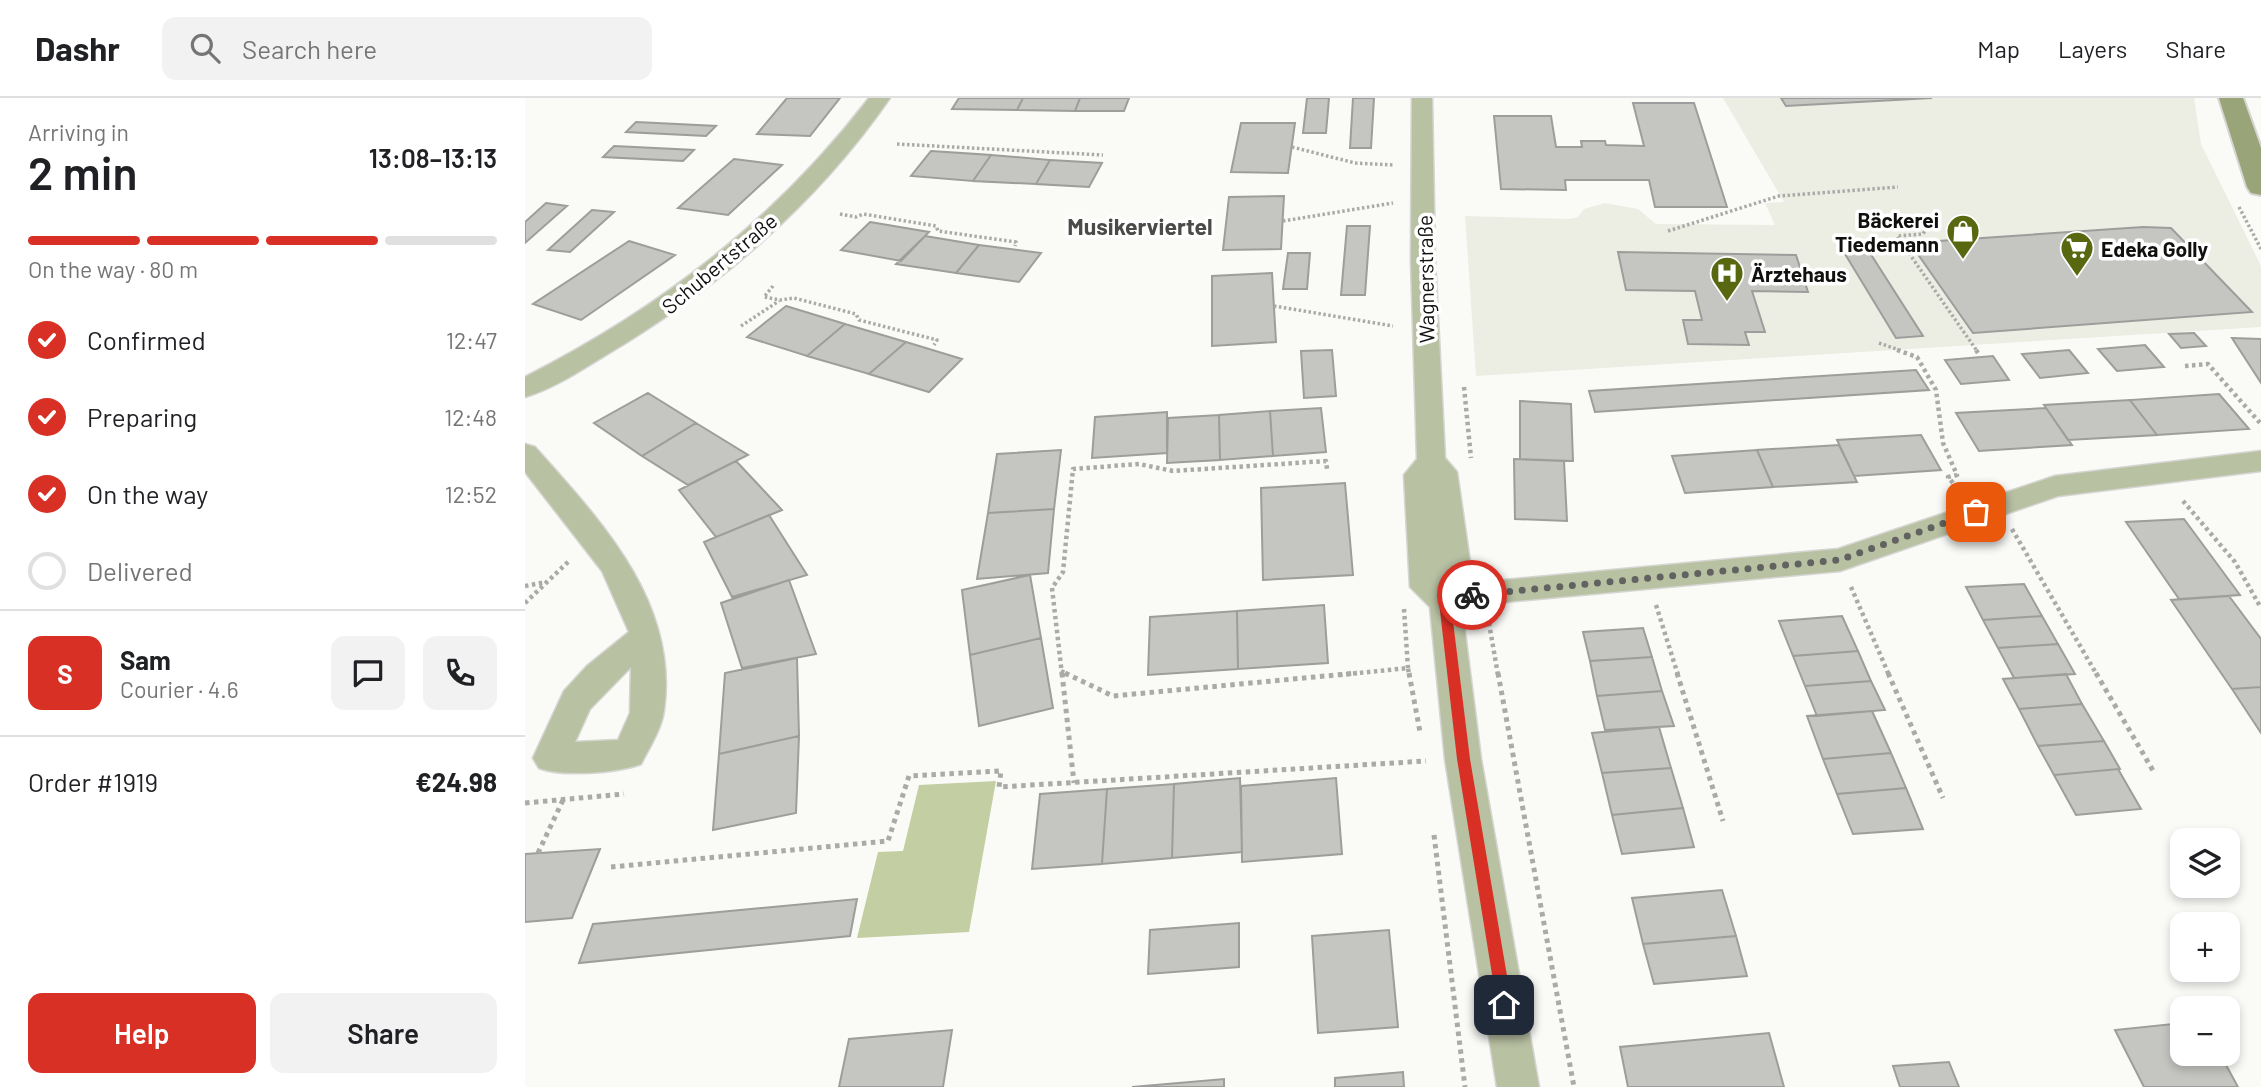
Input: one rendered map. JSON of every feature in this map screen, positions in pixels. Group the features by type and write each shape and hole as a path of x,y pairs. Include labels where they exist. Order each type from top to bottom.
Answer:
{"street":[{"name":"Schubertstraße","path":"525,388 652,319 734,255 834,158 880,98"},
{"name":"Wagnerstraße","path":"1422,98 1423,260 1431,461 1418,475 1426,587 1445,602"},
{"path":"2231,98 2261,187"},
{"path":"525,454 621,575 639,607 646,636"},
{"path":"1518,1087 1463,759 1445,602 1483,592 1839,560 2055,486 2261,461"}],"path":[{"path":"897,144 1104,155"},
{"path":"1291,147 1302,147 1310,152 1357,164 1398,165"},
{"path":"1668,231 1779,196 1898,187"},
{"path":"1798,201 1803,194"},
{"path":"1283,221 1398,202"},
{"path":"840,214 856,217 863,214 936,226 938,231 1016,242 1015,246"},
{"path":"1927,227 1923,234 1897,236 1978,354"},
{"path":"773,286 764,297 780,300 794,298 856,314 859,320 937,340 934,345"},
{"path":"741,326 780,300"},
{"path":"1274,306 1393,326"},
{"path":"1879,343 1917,357 1936,390 1943,443 1957,475 1948,477 1987,508 2155,774"},
{"path":"2185,366 2208,364 2261,424"},
{"path":"1074,783 1052,588 1063,572 1073,469 1139,464 1173,471 1327,461 1327,469"},
{"path":"2160,474 2235,562 2261,608"},
{"path":"525,603 595,541"},
{"path":"1839,560 1943,798"},
{"path":"1657,576 1655,601 1723,821"},
{"path":"525,586 547,582"},
{"path":"1061,671 1113,696 1408,668 1420,734"},
{"path":"1423,748 1427,775"},
{"path":"611,867 888,841 909,776 1001,771 999,787 1426,761"},
{"path":"525,803 624,794"},
{"path":"538,853 563,799"},
{"path":"1434,829 1465,1087"}],"shaded area":[{"path":"1723,98 2194,98 2201,144 2261,266 2261,327 1476,376 1465,216 1570,219 1578,217 1584,209 1605,203 1638,209 1656,224 1775,225 1765,203 1784,202"}],"green space":[{"path":"996,781 969,932 857,938 878,852 903,851 919,785"}],"building":[{"path":"787,98 840,98 810,136 757,134"},
{"path":"959,98 1023,98 1017,110 952,109"},
{"path":"1023,98 1080,98 1075,111 1017,110"},
{"path":"1080,98 1129,98 1124,111 1075,111"},
{"path":"1307,98 1329,98 1326,133 1303,133"},
{"path":"1353,98 1374,98 1371,148 1350,148"},
{"path":"1781,98 1932,98 1786,106"},
{"path":"1633,103 1694,103 1727,207 1655,207 1649,180 1565,180 1566,190 1501,189 1494,116 1551,116 1556,147 1582,147 1581,141 1644,146"},
{"path":"636,122 716,126 706,136 626,132"},
{"path":"1241,123 1295,123 1288,173 1231,172"},
{"path":"614,146 694,150 683,161 603,157"},
{"path":"931,151 991,155 973,181 911,176"},
{"path":"991,155 1050,160 1036,184 973,181"},
{"path":"734,159 782,165 728,215 678,208"},
{"path":"1050,160 1102,163 1089,187 1036,184"},
{"path":"1284,196 1281,249 1223,250 1229,197"},
{"path":"546,203 567,206 525,243 525,222"},
{"path":"592,210 614,212 570,252 548,250"},
{"path":"870,222 929,232 901,261 841,250"},
{"path":"1347,226 1370,226 1365,295 1341,295"},
{"name":"Edeka Golly","path":"2143,227 2171,228 2252,312 1973,333 1910,243"},
{"path":"925,236 979,245 956,273 896,264"},
{"path":"629,241 675,255 581,320 533,304"},
{"path":"979,245 1041,253 1019,282 956,273"},
{"name":"Ärztehaus","path":"1618,252 1796,255 1808,292 1752,291 1765,332 1745,332 1749,345 1688,344 1683,320 1702,320 1695,291 1626,290"},
{"path":"1288,253 1310,253 1307,289 1283,289"},
{"path":"1870,253 1923,336 1896,338 1845,254"},
{"path":"1272,273 1276,342 1212,346 1212,276"},
{"path":"786,306 845,324 807,356 747,337"},
{"path":"845,324 906,342 869,374 807,356"},
{"path":"2194,333 2206,346 2181,348 2169,334"},
{"path":"2232,338 2261,339 2261,383"},
{"path":"906,342 962,359 929,392 869,374"},
{"path":"2145,345 2164,367 2117,371 2098,349"},
{"path":"1332,350 1336,396 1304,398 1301,351"},
{"path":"2069,350 2088,373 2040,378 2022,354"},
{"path":"1993,356 2009,380 1961,384 1945,360"},
{"path":"1916,370 1929,390 1595,412 1589,391"},
{"path":"648,393 696,423 642,456 594,423"},
{"path":"2219,394 2249,429 2157,435 2130,400"},
{"path":"2130,400 2157,435 2068,440 2044,405"},
{"path":"1520,401 1571,404 1573,461 1520,459"},
{"path":"1321,408 1326,452 1273,456 1270,411"},
{"path":"2046,408 2072,445 1979,451 1956,413"},
{"path":"1270,411 1273,456 1220,460 1219,415"},
{"path":"1167,412 1167,453 1092,458 1095,417"},
{"path":"1219,415 1220,460 1167,463 1168,418"},
{"path":"696,423 748,455 688,485 642,456"},
{"path":"1921,435 1941,470 1854,476 1837,440"},
{"path":"1839,445 1857,482 1773,487 1757,450"},
{"path":"1061,450 1054,509 988,513 997,454"},
{"path":"1757,450 1773,487 1685,493 1672,456"},
{"path":"1514,459 1564,461 1567,521 1515,519"},
{"path":"736,461 782,510 716,537 679,490"},
{"path":"1345,483 1353,575 1263,580 1261,488"},
{"path":"1054,509 1048,573 977,579 988,513"},
{"path":"769,515 807,575 732,597 704,542"},
{"path":"2184,519 2240,595 2179,599 2126,522"},
{"path":"1030,575 1041,638 970,655 962,590"},
{"path":"789,580 816,654 742,668 721,603"},
{"path":"2024,584 2042,616 1983,620 1966,587"},
{"path":"2229,596 2261,639 2261,687 2232,689 2171,600"},
{"path":"1324,605 1328,663 1238,669 1237,611"},
{"path":"1237,611 1238,669 1148,675 1150,617"},
{"path":"1842,616 1858,651 1793,656 1779,621"},
{"path":"2042,616 2058,644 1998,648 1983,620"},
{"path":"1643,628 1652,657 1590,661 1583,632"},
{"path":"1041,638 1053,708 979,726 970,655"},
{"path":"2058,644 2075,674 2014,678 1998,648"},
{"path":"1858,651 1871,681 1805,686 1793,656"},
{"path":"1652,657 1662,691 1597,696 1590,661"},
{"path":"797,658 799,736 719,754 725,673"},
{"path":"2066,674 2082,704 2019,709 2003,679"},
{"path":"1871,681 1885,710 1817,716 1805,686"},
{"path":"2261,687 2261,733 2232,689"},
{"path":"1662,691 1674,726 1605,730 1597,696"},
{"path":"2082,704 2104,741 2038,746 2019,709"},
{"path":"1872,711 1891,753 1823,759 1807,716"},
{"path":"1659,727 1671,768 1602,773 1592,733"},
{"path":"799,736 796,813 713,830 719,754"},
{"path":"2104,741 2120,769 2054,775 2038,746"},
{"path":"1891,753 1906,788 1837,794 1823,759"},
{"path":"1671,768 1683,808 1612,815 1602,773"},
{"path":"2118,769 2141,809 2076,815 2054,775"},
{"path":"1240,778 1242,852 1172,858 1174,784"},
{"path":"1336,778 1342,854 1242,862 1241,786"},
{"path":"1174,784 1172,858 1102,864 1107,789"},
{"path":"1906,788 1923,829 1853,834 1837,794"},
{"path":"1107,789 1102,864 1032,869 1040,794"},
{"path":"1683,808 1694,847 1622,854 1612,815"},
{"path":"600,849 572,918 525,922 525,854"},
{"path":"1722,890 1736,936 1643,944 1632,898"},
{"path":"857,899 850,936 579,963 593,924"},
{"path":"1239,923 1239,967 1148,974 1150,930"},
{"path":"1389,930 1398,1027 1318,1033 1312,936"},
{"path":"1736,936 1747,976 1654,984 1643,944"},
{"path":"2170,1024 2170,1066 2227,1066 2238,1087 2144,1087 2115,1030"},
{"path":"952,1030 943,1087 839,1087 849,1039"},
{"path":"1769,1033 1784,1087 1628,1087 1620,1047"},
{"path":"1949,1062 1959,1087 1900,1087 1893,1066"},
{"path":"1403,1072 1404,1087 1335,1087 1335,1078"},
{"path":"1224,1079 1224,1087 1132,1087"}],"way so far":[{"path":"1472,595 1839,560 1976,512"}],"place":[{"name":"Bäckerei Tiedemann","path":"1963,261"},
{"name":"Edeka Golly","path":"2077,278"},
{"name":"Ärztehaus","path":"1727,303"}],"district":[{"name":"Musikerviertel","path":"1140,226"}],"route":[{"path":"1472,595 1445,602 1463,759 1504,1005"}]}
